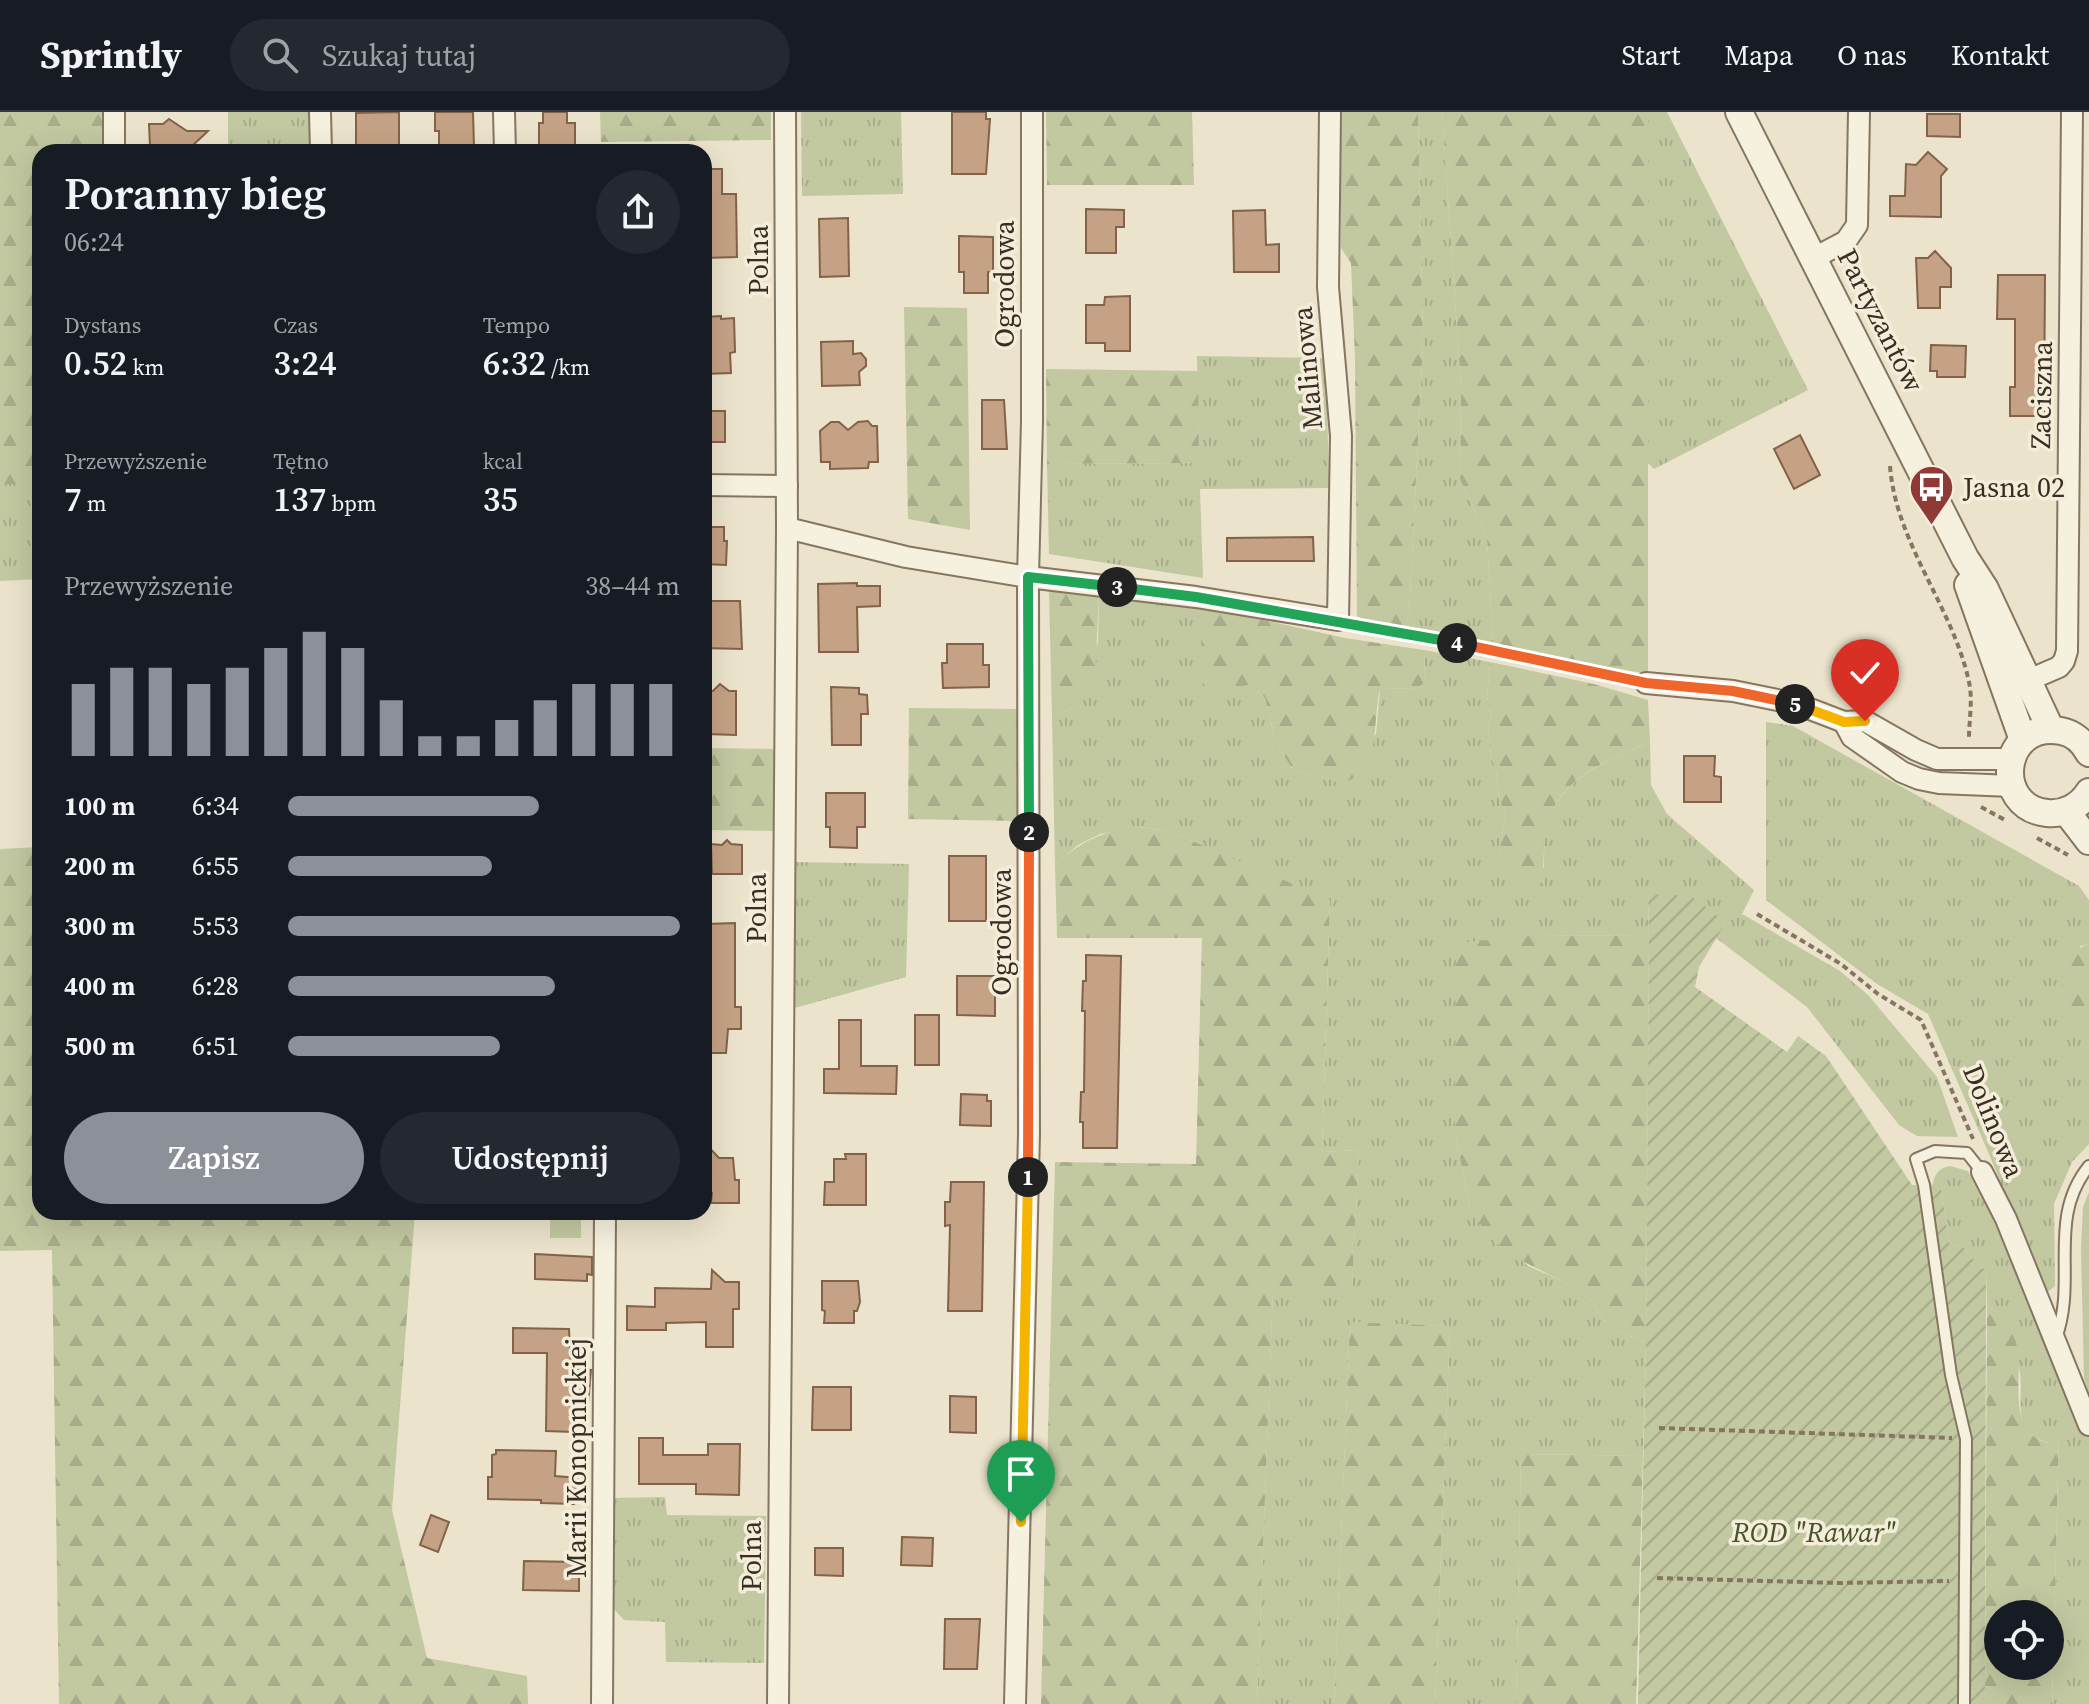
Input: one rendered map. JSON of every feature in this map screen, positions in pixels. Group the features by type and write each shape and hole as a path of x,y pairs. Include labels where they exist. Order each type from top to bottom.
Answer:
{"street":[{"path":"114,112 114,144"},
{"path":"320,112 321,144"},
{"path":"504,112 505,144"},
{"name":"Polna","path":"778,1704 787,528 785,112"},
{"name":"Ogrodowa","path":"1015,1704 1029,1134 1028,577 1032,421 1032,112"},
{"name":"Malinowa","path":"1330,112 1328,287 1341,436 1338,620"},
{"name":"Partyzantów","path":"1739,112 1965,558 1971,597 2017,685 2051,730"},
{"path":"1814,258 1846,241 1857,225 1859,112"},
{"name":"Zaciszna","path":"2017,685 2059,667 2067,651 2072,112"},
{"path":"712,485 787,486"},
{"path":"787,528 906,557 1338,620"},
{"path":"1646,683 1757,695 1797,704 1844,722 1865,721 1937,759 2017,750 2042,730 2067,732 2078,738 2089,753"},
{"name":"Partyzantów","path":"2012,786 2009,770 2017,750 2017,685"},
{"path":"1844,722 1852,737 1902,772 1931,782 2012,786 2022,801 2043,813 2083,800 2089,841"},
{"name":"Dolinowa","path":"1982,1172 2006,1219 2089,1425"},
{"name":"Marii Konopnickiej","path":"602,1704 605,1220"}],"lane":[{"path":"1891,764 1904,744"},
{"path":"1964,1704 1966,1439 1951,1375 1924,1185 1916,1159 1935,1151 1967,1153 1982,1172"},
{"path":"2055,1340 2063,1318 2066,1290 2063,1241 2066,1211 2079,1178 2089,1166"}],"path":[{"path":"1890,462 1897,505 1961,653 1970,690 1968,752"},
{"path":"1338,620 1646,683"},
{"name":"Dolinowa","path":"1757,914 1841,964 1878,994 1921,1020 1977,1150 1982,1172"},
{"path":"1659,1428 1966,1439"},
{"path":"1657,1578 1839,1583 1964,1580"}],"green space":[{"path":"0,112 104,112 104,144 32,144 32,484 0,484"},
{"path":"228,112 309,112 309,144 228,144"},
{"path":"600,112 771,112 771,140 601,142"},
{"path":"801,112 901,112 903,194 802,196"},
{"path":"1046,112 1192,112 1194,185 1047,185"},
{"path":"1341,112 1418,112 1423,343 1409,615 1405,626 1373,626 1357,616 1355,358 1351,263 1341,248"},
{"path":"1418,112 1442,112 1461,387 1460,479 1487,539 1493,642 1405,626 1409,615 1423,343"},
{"path":"1442,112 1648,112 1648,674 1541,655 1493,642 1487,539 1460,479 1461,387"},
{"path":"1648,112 1667,112 1808,390 1654,469 1646,461"},
{"path":"904,307 967,308 970,530 908,519"},
{"path":"1197,356 1326,358 1329,488 1200,489 1203,578 1049,554 1047,464 1199,463"},
{"path":"1046,369 1198,371 1199,463 1047,464"},
{"path":"0,484 32,484 32,579 0,581"},
{"path":"1049,591 1099,595 1095,679 1076,706 1052,717"},
{"path":"1099,595 1200,606 1249,685 1265,698 1276,743 1293,770 1333,780 1376,734 1380,689 1418,688 1425,682 1424,650 1490,662 1487,697 1492,712 1488,730 1499,798 1506,814 1499,854 1544,868 1547,825 1562,795 1588,773 1650,742 1651,785 1667,814 1754,890 1742,914 1840,971 1868,995 1937,1077 1958,1137 1917,1136 1899,1125 1807,1007 1716,938 1726,922 1648,895 1649,935 1532,936 1455,1133 1470,1208 1528,1266 1558,1279 1590,1299 1602,1318 1616,1331 1646,1342 1643,1456 1521,1454 1516,1704 1435,1704 1450,1326 1350,1323 1334,1704 1257,1704 1273,1289 1352,1288 1359,1150 1322,1152 1330,901 1169,831 1140,827 1100,834 1078,845 1055,865 1052,717 1076,706 1098,642"},
{"path":"1200,606 1345,638 1424,650 1425,682 1418,688 1380,689 1370,757 1354,778 1340,785 1333,780 1293,770 1276,743 1265,698 1249,685 1203,691"},
{"path":"1490,662 1594,684 1648,700 1650,742 1587,773 1573,783 1553,810 1547,827 1542,883 1515,878 1504,870 1499,854 1506,814 1499,798 1488,730 1492,712 1487,697"},
{"path":"909,708 1018,709 1017,821 908,819"},
{"path":"1766,722 1793,726 2079,886 2089,900 2089,944 2080,946 2077,1027 2089,1044 2089,1144 2072,1162 2054,1204 2055,1286 2044,1295 1992,1161 1928,1014 1877,984 1766,900"},
{"path":"712,748 776,749 776,831 712,830"},
{"path":"1139,827 1169,831 1330,900 1322,1152 1359,1150 1352,1289 1273,1290 1257,1704 1041,1704 1055,1162 1196,1164 1202,938 1057,938 1055,865 1094,838"},
{"path":"32,847 32,1220 414,1220 392,1510 427,1658 527,1676 528,1704 59,1704 52,1250 0,1251 0,849"},
{"path":"792,862 909,864 906,977 791,1009"},
{"name":"ROD \"Rawar\"","path":"1648,894 1691,896 1726,922 1699,967 1695,987 1787,1052 1798,1036 1826,1056 1912,1185 1941,1186 1949,1243 1966,1249 1986,1271 1985,1704 1638,1704 1646,1342"},
{"path":"1649,935 1646,1342 1616,1331 1602,1318 1590,1299 1506,1253 1485,1231 1470,1208 1455,1133 1456,943 1532,936"},
{"path":"2089,944 2089,1044 2072,1020 2066,1005 2062,975 2066,962 2075,951"},
{"path":"1950,1166 1968,1171 2012,1257 2089,1438 2089,1704 2052,1704 2053,1680 2064,1680 2064,1600 2055,1600 2059,1436 2049,1443 2036,1438 2023,1423 2019,1368 2002,1313 1987,1307 1986,1271 1966,1249 1949,1243 1941,1186 1932,1186 1934,1178 1943,1168"},
{"path":"2089,1192 2089,1395 2084,1379 2081,1248 2083,1207"},
{"path":"550,1220 581,1220 581,1238 550,1238"},
{"path":"1987,1307 2002,1313 2016,1342 2019,1401 2026,1427 2034,1437 2048,1443 2059,1435 2055,1600 1986,1600"},
{"path":"1350,1322 1450,1326 1435,1704 1334,1704"},
{"path":"1521,1454 1643,1456 1636,1704 1516,1704"},
{"path":"665,1497 667,1515 766,1516 764,1663 666,1662 665,1622 624,1620 612,1607 610,1498"},
{"path":"1985,1680 2053,1680 2052,1704 1985,1704"}],"building":[{"path":"399,112 399,144 356,144 356,113"},
{"path":"435,112 473,112 474,144 439,144 439,131 435,131"},
{"path":"543,112 567,112 567,123 575,123 575,144 539,144 539,123 543,123"},
{"path":"952,112 986,112 986,119 990,119 986,174 952,174"},
{"path":"1927,114 1960,114 1960,137 1927,136"},
{"path":"169,119 187,131 208,131 194,144 150,144 149,124 163,124"},
{"path":"1928,152 1947,169 1941,176 1941,217 1890,216 1890,196 1905,196 1906,164 1916,165"},
{"path":"712,169 722,169 722,194 736,194 737,257 712,258"},
{"path":"1086,209 1124,210 1124,227 1116,227 1116,253 1086,253"},
{"path":"1265,210 1266,245 1279,244 1279,272 1234,272 1233,211"},
{"path":"848,218 849,276 820,277 819,219"},
{"path":"959,236 993,237 993,272 988,272 988,293 964,293 964,272 959,272"},
{"path":"1935,251 1951,268 1951,287 1940,287 1940,308 1918,308 1916,258 1928,258"},
{"path":"1998,275 2045,275 2044,416 2010,416 2010,387 2015,387 2015,319 1997,319"},
{"path":"1130,296 1130,351 1105,351 1105,343 1086,343 1086,305 1104,305 1105,297"},
{"path":"712,317 734,318 735,352 730,353 731,373 712,374"},
{"path":"853,341 853,354 861,353 866,359 866,366 859,372 860,385 822,386 821,342"},
{"path":"1931,345 1966,346 1965,377 1937,377 1937,371 1930,371"},
{"path":"982,400 1004,400 1007,449 982,449"},
{"path":"712,411 725,411 725,442 712,442"},
{"path":"868,421 872,426 877,426 878,462 869,462 868,468 830,469 830,462 821,462 820,431 831,422 839,422 848,430 858,422"},
{"path":"1800,435 1820,475 1794,489 1774,449"},
{"path":"712,527 724,527 726,565 712,564"},
{"path":"1313,537 1314,561 1227,561 1227,538"},
{"path":"857,583 857,586 880,586 880,606 857,607 858,652 819,652 818,584"},
{"path":"712,601 740,601 742,649 712,648"},
{"path":"947,644 983,644 983,665 989,665 989,687 943,688 942,663 947,663"},
{"path":"720,684 729,691 736,691 736,735 712,734 713,691"},
{"path":"831,687 859,688 859,694 867,695 868,714 861,714 861,745 832,745"},
{"path":"1684,756 1715,756 1714,776 1721,777 1721,802 1684,802"},
{"path":"826,793 865,793 865,827 857,827 857,848 830,847 830,827 826,827"},
{"path":"727,840 731,844 742,845 742,874 712,874 712,844 722,845"},
{"path":"949,856 986,856 986,921 949,921"},
{"path":"735,923 735,1007 741,1007 741,1029 728,1029 726,1053 712,1053 712,924"},
{"path":"1086,955 1121,956 1117,1148 1083,1148 1083,1122 1080,1122 1081,1092 1084,1092 1085,1011 1082,1011"},
{"path":"957,976 995,976 995,1016 957,1015"},
{"path":"915,1015 939,1015 939,1065 915,1065"},
{"path":"839,1020 861,1020 861,1066 897,1066 896,1094 824,1093 824,1069 839,1069"},
{"path":"961,1094 987,1095 987,1101 991,1101 991,1126 960,1125"},
{"path":"712,1151 719,1158 733,1158 735,1180 739,1180 739,1203 712,1203"},
{"path":"845,1154 866,1154 866,1205 824,1205 825,1182 834,1182 834,1159 846,1159"},
{"path":"951,1182 984,1182 982,1311 948,1311 950,1225 945,1226 945,1202 950,1202"},
{"path":"535,1254 592,1257 592,1275 587,1274 587,1281 535,1279"},
{"path":"712,1270 725,1282 739,1282 739,1309 733,1309 733,1347 706,1347 706,1322 666,1323 666,1330 627,1330 627,1306 655,1307 655,1288 711,1289"},
{"path":"822,1281 858,1281 860,1302 857,1311 854,1311 854,1323 824,1323"},
{"path":"513,1328 569,1329 571,1369 591,1370 588,1404 573,1404 573,1432 546,1431 547,1353 513,1353"},
{"path":"813,1387 851,1387 851,1430 812,1430"},
{"path":"950,1396 976,1397 976,1433 950,1432"},
{"path":"639,1438 663,1438 663,1455 708,1455 708,1444 740,1444 739,1495 696,1494 696,1484 639,1484"},
{"path":"496,1450 556,1451 555,1476 578,1478 574,1504 488,1499 488,1477 492,1477 492,1455 496,1454"},
{"path":"431,1515 449,1522 438,1552 420,1545"},
{"path":"902,1537 933,1538 932,1566 901,1565"},
{"path":"815,1548 843,1548 843,1576 815,1575"},
{"path":"524,1561 579,1562 579,1591 523,1590"},
{"path":"945,1619 980,1619 977,1669 944,1669"}],"place":[{"name":"Jasna 02","path":"1932,526"}],"route":[{"path":"1021,1522 1029,1134 1028,577 1196,597 1338,620 1646,683 1733,691 1770,698 1797,704 1844,722 1865,721"}]}
